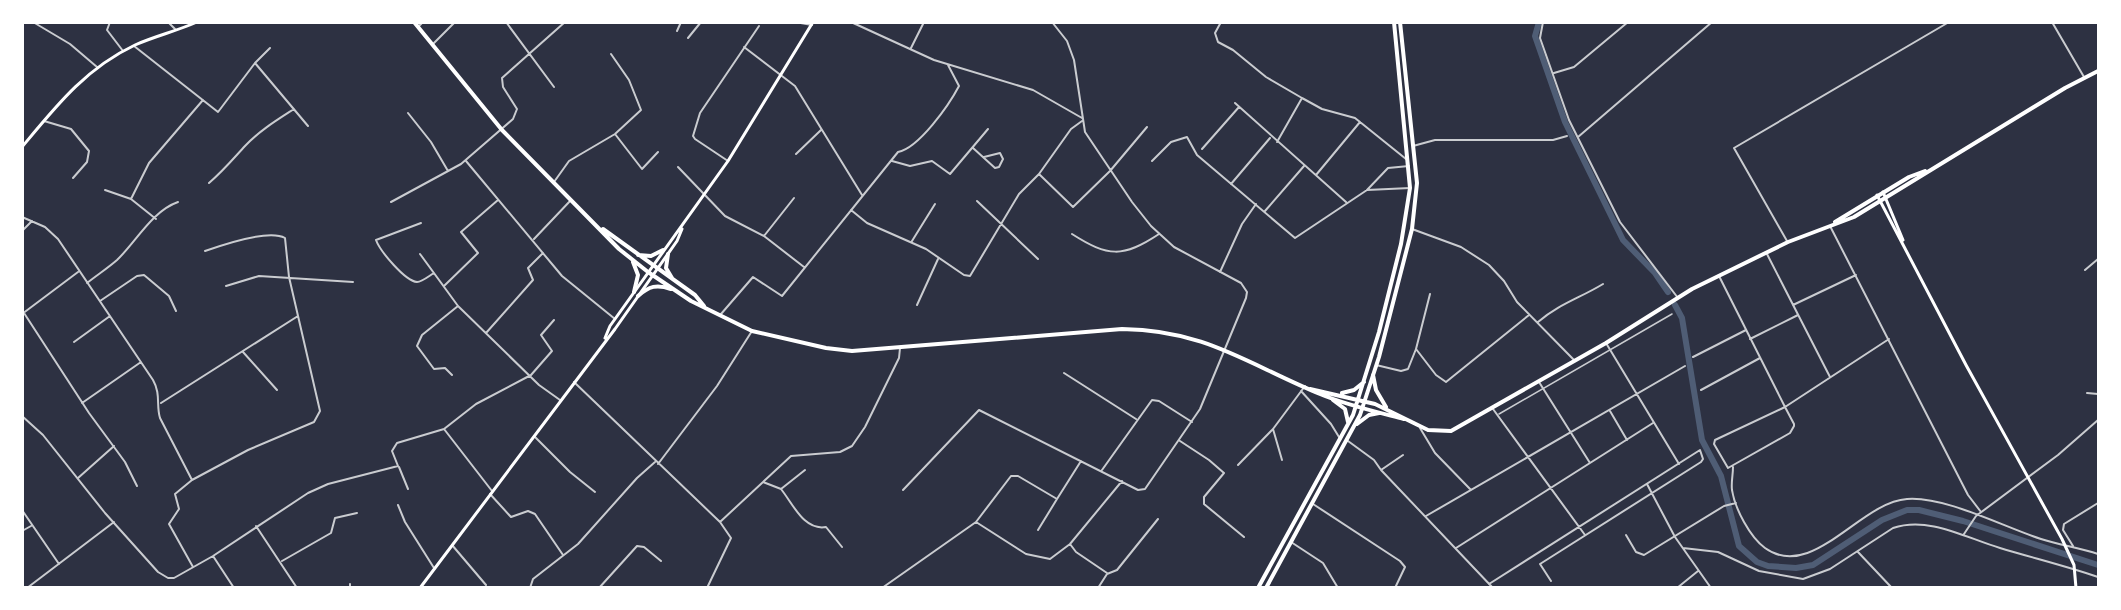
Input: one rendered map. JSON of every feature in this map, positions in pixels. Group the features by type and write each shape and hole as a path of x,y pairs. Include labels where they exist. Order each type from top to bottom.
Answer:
{"main road":[{"path":"22,147 67,93 98,67 134,46 197,22"},
{"path":"414,22 502,130 631,259 677,291 752,331 838,351 1122,329 1177,334 1227,349 1327,397 1345,409 1348,420 1346,429"},
{"path":"1258,588 1346,429 1359,399 1401,247 1410,188 1394,22"},
{"path":"1266,588 1347,440 1363,406 1412,229 1417,195 1400,22"},
{"path":"603,343 615,319 634,292 657,269 668,254 682,229 729,161 812,23"},
{"path":"1307,387 1365,400 1388,409 1420,427 1436,432 1451,431 1719,276 1788,242 1854,216 2098,71"},
{"path":"1830,225 1909,177 1930,169"},
{"path":"1883,192 1900,226 1904,242"},
{"path":"1877,195 1904,242 1966,365 2057,528 2074,565 2076,588"},
{"path":"597,225 705,306"},
{"path":"420,587 638,296 652,266 682,229"},
{"path":"634,254 651,256 663,250"},
{"path":"668,254 668,272 681,286"},
{"path":"631,259 638,271 634,292"},
{"path":"638,296 644,290 657,285 677,291"},
{"path":"1333,392 1354,390 1367,374"},
{"path":"1373,375 1376,390 1388,409"},
{"path":"1327,397 1404,419"},
{"path":"1352,430 1369,415 1383,412"}],"street":[{"path":"33,22 70,44 98,67"},
{"path":"110,22 108,34 123,51"},
{"path":"168,22 176,30"},
{"path":"418,27 423,22"},
{"path":"432,45 455,22"},
{"path":"506,22 554,87"},
{"path":"391,202 466,161 513,119 517,109 503,87 502,78 565,22"},
{"path":"677,31 681,22"},
{"path":"688,38 701,22"},
{"path":"795,22 812,23"},
{"path":"851,22 948,65 1033,90 1082,119"},
{"path":"911,48 924,22"},
{"path":"903,490 979,410 1138,490 1146,489 1192,422 1227,349 1247,292 1240,283 1182,252 1159,234 1110,171 1090,142 1082,119 1074,60 1066,41 1052,22"},
{"path":"1056,26 1059,22"},
{"path":"1221,22 1215,33 1218,42 1302,99 1322,109 1352,117 1360,122 1408,164"},
{"path":"1543,22 1540,38 1554,73 1567,117 1620,222 1678,298"},
{"path":"1554,73 1575,67 1628,22"},
{"path":"1578,137 1712,22"},
{"path":"1788,242 1734,148 1950,22"},
{"path":"2052,22 2085,77"},
{"path":"729,161 693,136 700,113 759,26"},
{"path":"134,46 216,111 220,110 255,63 270,48"},
{"path":"744,47 783,74 795,86 862,195"},
{"path":"554,182 574,157 615,134 637,116 641,104 622,67 611,54"},
{"path":"255,63 308,126"},
{"path":"720,315 753,277 781,297 862,195 899,152 906,151 921,138 959,87 948,65"},
{"path":"1277,142 1302,99"},
{"path":"131,199 149,163 203,100"},
{"path":"1235,103 1346,202"},
{"path":"1202,149 1239,107"},
{"path":"209,183 233,162 245,146 272,123 294,109"},
{"path":"408,113 431,142 448,171"},
{"path":"851,210 867,223 912,241 964,275 970,276 1019,194 1039,174 1071,129 1082,119"},
{"path":"44,121 71,129 89,151 87,162 73,178"},
{"path":"1315,176 1360,122"},
{"path":"1039,174 1073,207 1110,171 1147,128"},
{"path":"891,161 910,166 932,161 950,174 988,129"},
{"path":"796,154 822,130"},
{"path":"615,134 642,169 658,152"},
{"path":"1413,146 1436,140 1516,138 1548,141 1566,136"},
{"path":"1152,161 1171,142 1187,137 1197,154 1297,238 1346,202 1367,190 1388,168 1408,164"},
{"path":"1231,184 1271,137"},
{"path":"973,148 995,168 999,167 1003,159 1000,153 984,157"},
{"path":"466,161 572,286 615,319"},
{"path":"1265,211 1304,166"},
{"path":"678,167 725,216 764,236 804,267"},
{"path":"1367,190 1410,188"},
{"path":"105,190 131,199 156,219"},
{"path":"764,236 794,198"},
{"path":"444,286 478,253 461,232 498,200"},
{"path":"533,240 571,200"},
{"path":"977,201 1038,259"},
{"path":"87,282 118,259 156,219 178,202"},
{"path":"912,241 935,204"},
{"path":"1220,272 1242,224 1256,204"},
{"path":"22,217 45,227 58,239 141,362 157,387 160,418 192,480"},
{"path":"22,231 32,221"},
{"path":"422,223 376,240 383,254 411,279 422,281 434,273"},
{"path":"1830,225 1968,495 1981,512"},
{"path":"1412,229 1461,247 1498,273 1517,302 1575,361"},
{"path":"1072,234 1105,251 1119,253 1134,250 1159,234"},
{"path":"193,567 169,524 179,509 175,494 192,480 248,450 300,429 318,417 320,411 297,316 285,238 282,236 228,243 205,251"},
{"path":"1766,252 1830,377"},
{"path":"486,333 533,280 528,268 543,253"},
{"path":"420,254 458,306 560,400"},
{"path":"916,305 939,258"},
{"path":"2085,270 2098,259"},
{"path":"79,272 23,313 82,403 114,446 137,486"},
{"path":"100,301 137,276 144,275 169,296 176,311"},
{"path":"1793,306 1856,275"},
{"path":"225,286 259,276 353,282"},
{"path":"1719,276 1750,339 1785,406 1794,424 1792,431 1732,467 1726,466 1714,444 1715,440 1785,406 1889,339"},
{"path":"1538,322 1563,303 1603,284"},
{"path":"1376,365 1401,371 1408,369 1416,350 1430,294"},
{"path":"452,375 445,368 434,369 417,346 422,335 458,306"},
{"path":"1416,350 1436,375 1446,382 1529,315"},
{"path":"1750,339 1798,315"},
{"path":"74,342 110,316"},
{"path":"160,403 297,316"},
{"path":"408,489 392,451 394,446 444,429 476,404 531,375 552,351 541,335 554,320"},
{"path":"1693,357 1746,330"},
{"path":"530,588 533,579 578,544 656,463 717,386 752,331"},
{"path":"1606,343 1635,395 1679,464"},
{"path":"720,522 791,456 840,452 852,446 865,427 898,358 900,348"},
{"path":"243,352 277,390"},
{"path":"1701,390 1760,358"},
{"path":"82,403 141,362"},
{"path":"1426,516 1685,366"},
{"path":"1064,373 1136,419"},
{"path":"574,382 720,522 730,538 707,588"},
{"path":"1539,382 1590,463"},
{"path":"1238,465 1274,429 1307,387"},
{"path":"1301,392 1331,424 1340,439"},
{"path":"2087,393 2098,394"},
{"path":"1102,470 1148,402 1155,400 1192,422"},
{"path":"1492,408 1585,535"},
{"path":"1610,410 1627,440"},
{"path":"22,416 43,435 114,522 162,576 174,578 213,556 308,493 328,484 398,466"},
{"path":"1964,534 1976,516 2098,420"},
{"path":"1456,548 1653,423"},
{"path":"1420,427 1434,453 1471,490"},
{"path":"444,429 511,517 528,511 535,514 563,555"},
{"path":"1274,429 1282,460"},
{"path":"534,436 570,472 595,492"},
{"path":"1347,440 1374,460 1493,588"},
{"path":"1179,441 1224,472 1224,476 1204,497 1204,504 1244,537"},
{"path":"78,478 114,446"},
{"path":"1489,584 1700,450 1703,459 1701,462 1540,564 1551,580"},
{"path":"1381,470 1403,454"},
{"path":"1038,530 1081,460"},
{"path":"1732,467 1732,491 1736,503 1754,537 1772,553 1796,556 1819,549 1860,519 1896,500 1918,499 2041,539 2098,554"},
{"path":"781,489 805,470"},
{"path":"882,588 976,522 1014,475 1057,499"},
{"path":"976,522 1026,554 1041,559 1054,558 1070,543 1122,481"},
{"path":"763,482 781,489 807,524 818,528 825,527 842,547"},
{"path":"1647,484 1675,537 1711,588"},
{"path":"1626,535 1636,552 1644,555 1726,505 1736,503"},
{"path":"2073,547 2063,530 2064,524 2098,503"},
{"path":"1312,504 1400,561 1405,567 1395,588"},
{"path":"398,505 405,522 434,568"},
{"path":"22,510 58,564"},
{"path":"282,561 331,533 335,518 357,513"},
{"path":"1098,588 1107,574 1117,570 1158,519"},
{"path":"27,588 114,522"},
{"path":"1683,548 1718,552 1759,572 1793,579 1819,575 1893,528 1904,524 1923,525 1964,534 1997,547 2098,577"},
{"path":"22,531 31,526"},
{"path":"256,526 282,561 297,588"},
{"path":"1291,542 1323,563 1338,588"},
{"path":"1070,543 1076,552 1107,574"},
{"path":"452,545 486,585"},
{"path":"599,588 638,546 644,547 661,561"},
{"path":"1858,552 1892,588"},
{"path":"213,556 234,588"},
{"path":"1677,588 1698,571"},
{"path":"1398,584 1401,588"},
{"path":"993,588 1002,588"}],"lane":[{"path":"1497,415 1672,314"}],"waterway":[{"path":"1539,22 1535,36 1565,122 1623,240 1655,273 1668,292"},
{"path":"1675,305 1682,318 1702,440 1721,476 1739,546 1757,562 1768,566 1796,568 1813,565 1882,520 1907,510 1919,510 1963,521 2098,565"}]}
